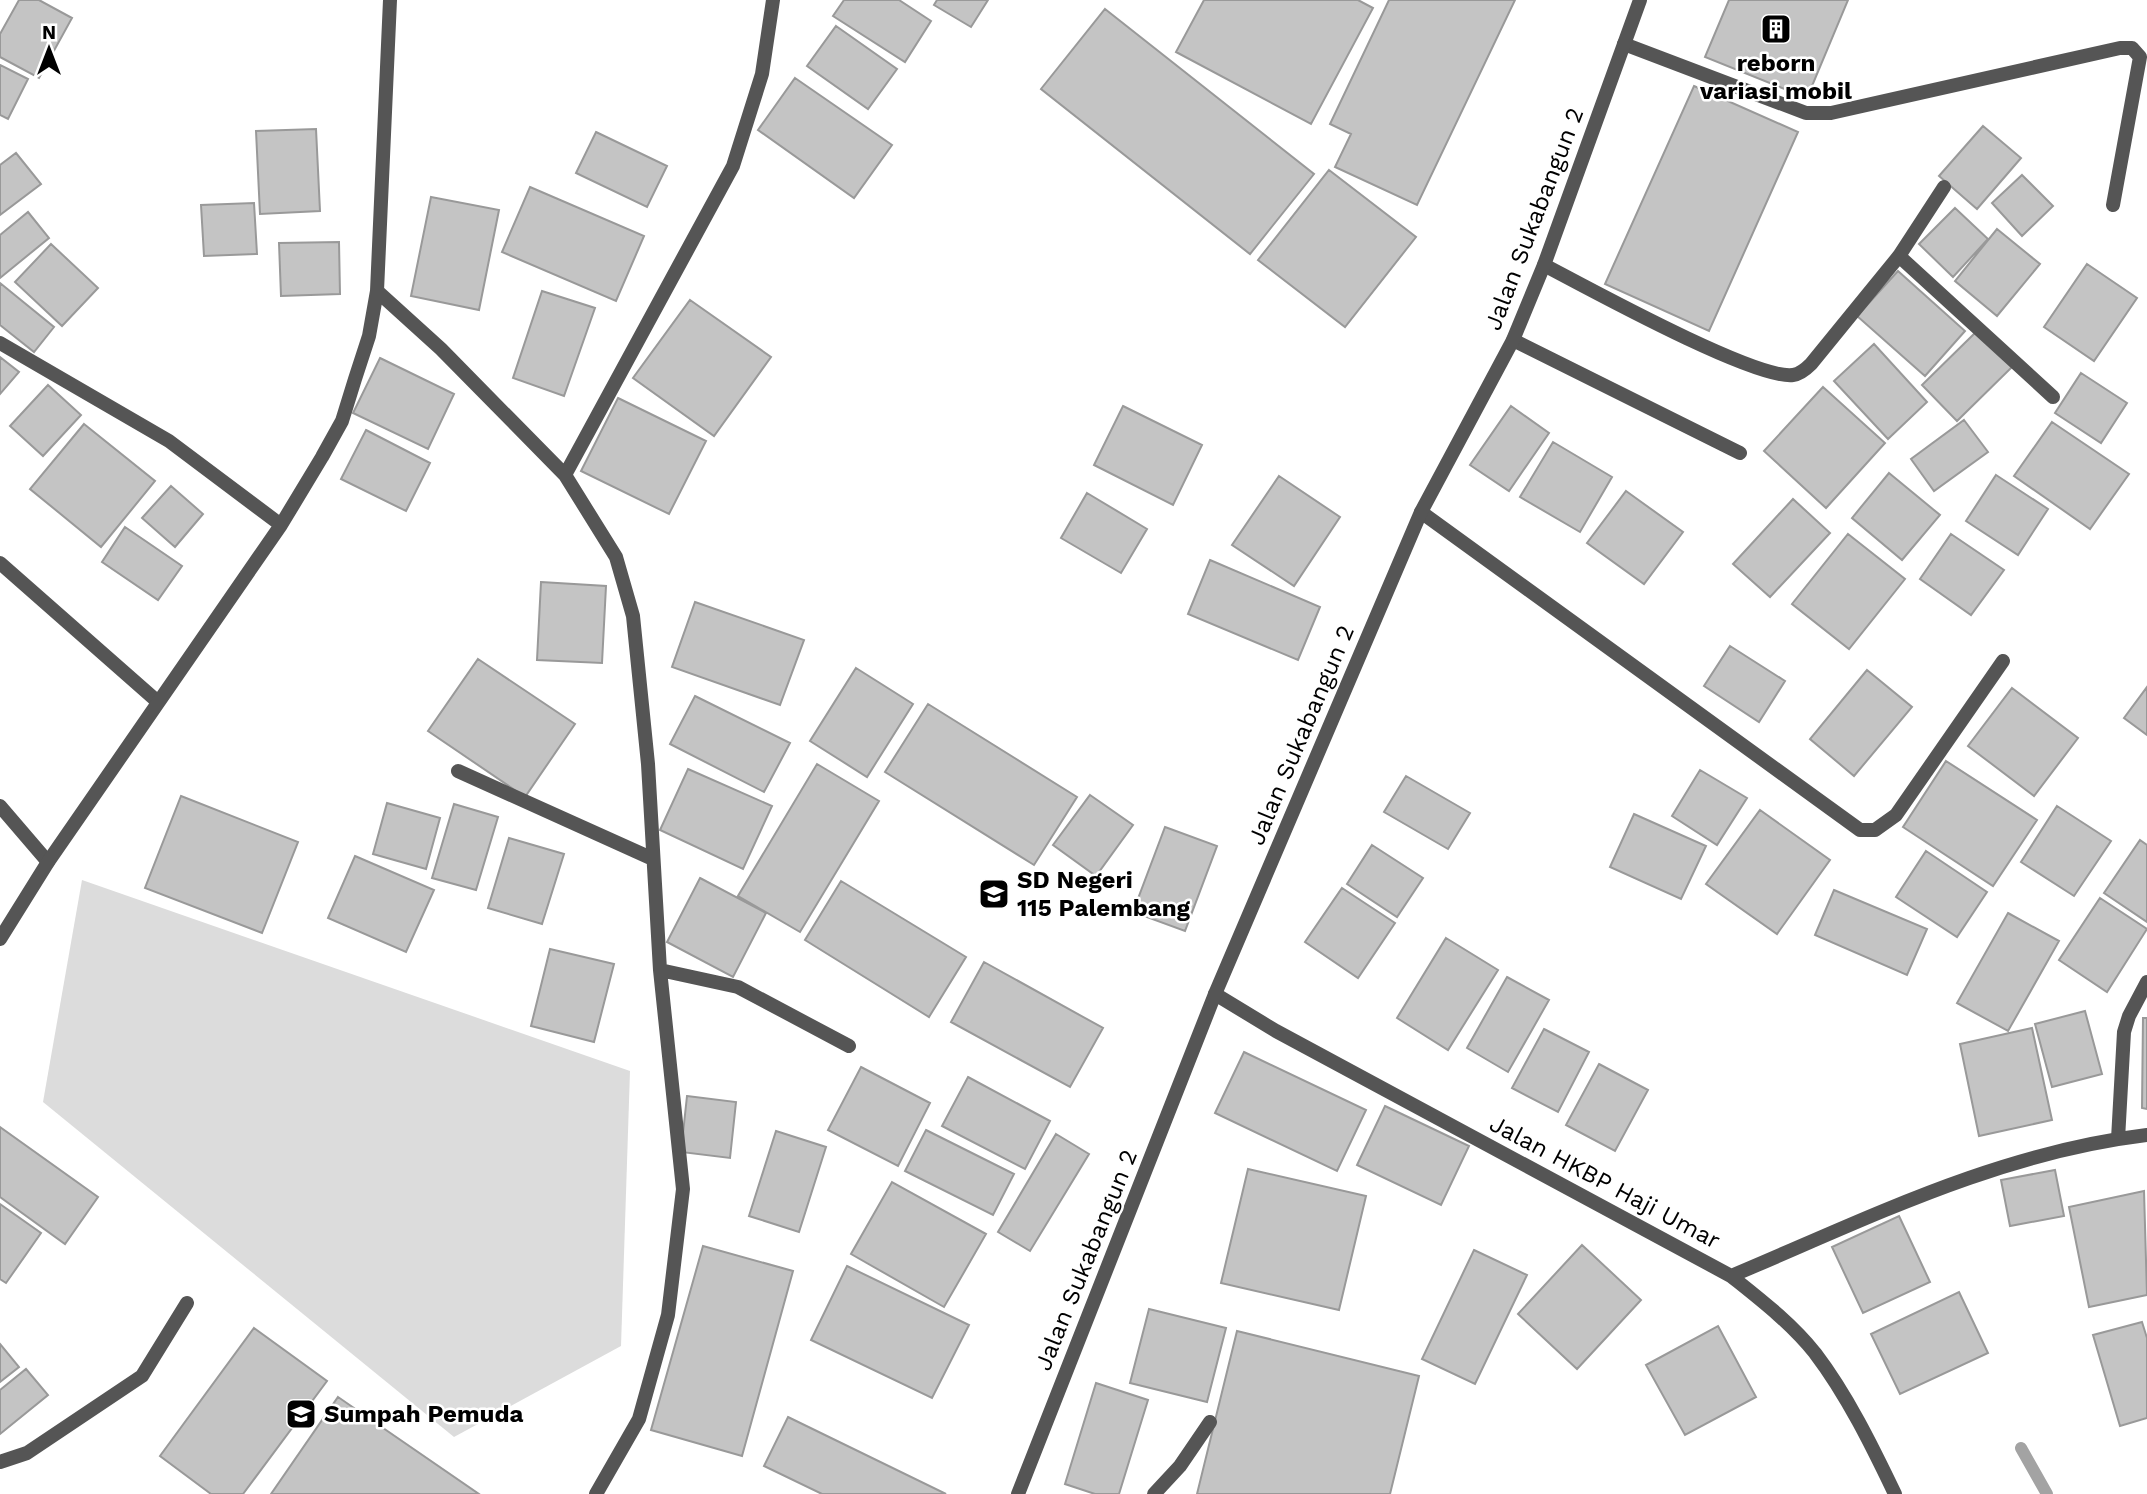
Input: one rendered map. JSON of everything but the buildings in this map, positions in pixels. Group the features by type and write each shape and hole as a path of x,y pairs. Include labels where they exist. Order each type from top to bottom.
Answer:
{"street":[{"path":"0,939 48,862 281,525 342,421 369,336 377,291 390,0"},
{"path":"565,475 733,166 762,74 773,0"},
{"name":"Jalan Sukabangun 2","path":"1018,1494 1214,994 1421,512 1513,340 1544,265 1640,0"},
{"path":"1624,44 1806,113 1831,113 2120,48 2132,48 2140,57 2113,205"},
{"path":"1544,265 1643,317 1755,367 1791,375 1811,364 1899,256 1944,187"},
{"path":"1899,256 2053,397"},
{"path":"377,291 441,349 565,475 616,557 633,616 648,764 660,970 683,1189 668,1315 639,1419 596,1494"},
{"path":"1513,340 1740,453"},
{"path":"0,343 169,441 281,525"},
{"path":"1421,512 1860,830 1875,830 1896,815 2003,661"},
{"path":"0,563 158,702"},
{"path":"458,772 653,859"},
{"path":"0,806 48,862"},
{"path":"660,970 738,987 849,1046"},
{"path":"2118,1139 2124,1032 2129,1016 2147,982"},
{"name":"Jalan HKBP Haji Umar","path":"1214,994 1276,1031 1731,1276 1781,1316 1814,1352 1843,1394 1895,1494"},
{"path":"1731,1276 1965,1178 2019,1159 2147,1135"},
{"path":"0,1462 27,1453 142,1376 187,1303"},
{"path":"1154,1494 1180,1466 1210,1422"}],"shaded area":[{"path":"82,880 630,1071 621,1346 454,1437 43,1102"}],"waterway":[{"path":"2021,1448 2047,1494"}],"place":[{"name":"reborn variasi mobil","path":"1776,29"},
{"name":"SD Negeri 115 Palembang","path":"994,894"},
{"name":"Sumpah Pemuda","path":"301,1414"}]}
